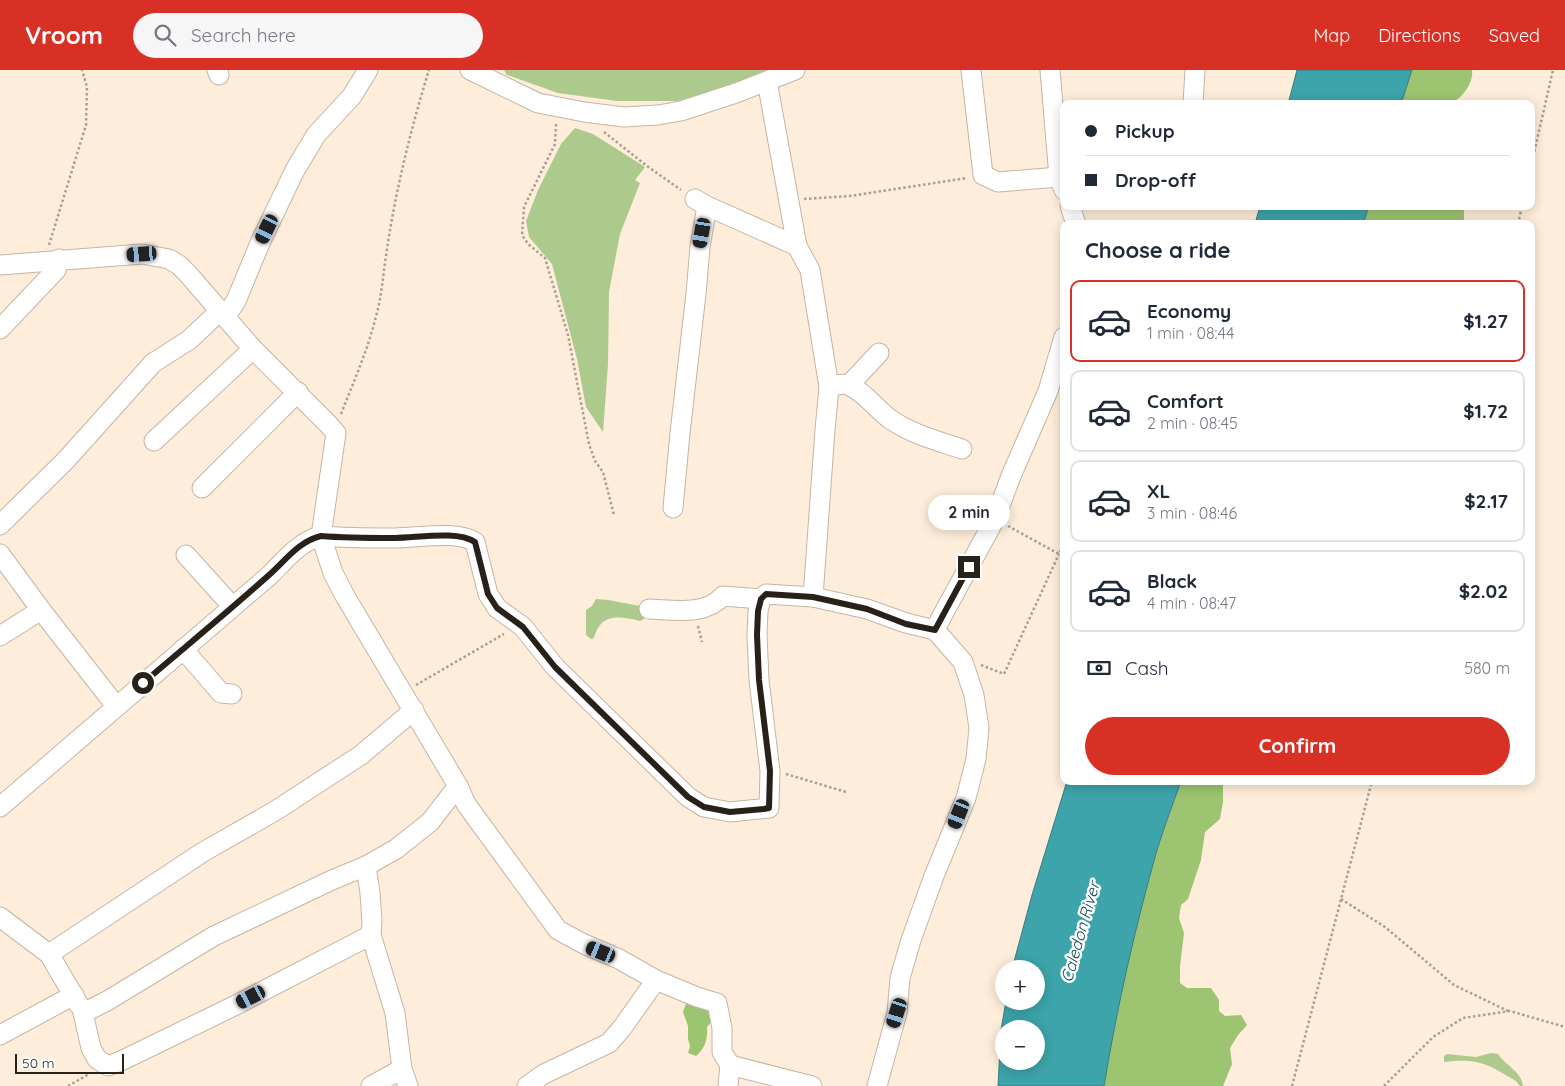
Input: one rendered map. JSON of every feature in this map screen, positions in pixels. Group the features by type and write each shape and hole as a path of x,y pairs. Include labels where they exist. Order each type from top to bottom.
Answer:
{"street":[{"path":"0,525 66,460 153,363 189,340 236,301 260,243 295,170 316,135 352,96 368,70"},
{"path":"470,70 538,102 558,108 624,117 658,115 690,108 736,93 795,70"},
{"path":"971,70 983,175 998,182 1060,183"},
{"path":"1050,70 1060,164"},
{"path":"1193,100 1195,70"},
{"path":"767,81 797,246 810,270 829,387 813,597"},
{"path":"673,508 696,294 701,203 797,246"},
{"path":"0,265 142,254 169,259 188,274 253,349 298,392 332,429 336,434 321,536 333,573 458,786 466,804 558,930 619,959 656,980 717,1003 722,1028 722,1052 730,1065 728,1086"},
{"path":"0,328 56,270 53,260"},
{"path":"154,441 253,349"},
{"path":"935,630 995,519 1011,476 1048,391 1060,350"},
{"path":"849,385 879,352"},
{"path":"829,387 843,384 849,385 862,393 890,419 906,429 962,450"},
{"path":"202,488 298,392"},
{"path":"0,807 270,575 292,553 310,539 321,536 395,538 452,536 468,538 475,542 488,594 497,608 523,627 555,667 688,797 704,807 730,812 769,808 770,771 759,680 758,611 761,599 766,594 813,597 867,609 906,624 935,630 963,662 974,695 978,728 976,759 966,798 934,876 908,949 900,978 897,1013 877,1086"},
{"path":"0,554 116,706"},
{"path":"186,556 232,606"},
{"path":"649,610 700,610 718,602 723,596 761,599"},
{"path":"0,636 41,610"},
{"path":"183,649 221,693 232,694"},
{"path":"49,954 203,852 307,792 361,755 414,710"},
{"path":"83,1013 107,1001 214,936 332,880 366,866 396,849 430,822 458,786"},
{"path":"366,866 370,893 371,935 395,1013 405,1077 371,1086"},
{"path":"0,917 49,954 83,1013 91,1048 97,1059 108,1066 236,1005 371,935"},
{"path":"527,1086 544,1074 610,1043 656,980"},
{"path":"0,1035 74,995"},
{"path":"730,1065 812,1086"}],"path":[{"path":"53,260 46,255 86,125 87,87 82,70"},
{"path":"332,429 338,423 375,323 382,292 392,221 412,128 429,70"},
{"path":"1535,149 1553,70"},
{"path":"558,108 555,144 524,208 522,235 528,244 545,258 568,334 589,444 595,461 603,472 614,515"},
{"path":"584,112 586,121 701,203"},
{"path":"788,200 850,196 983,175"},
{"path":"963,662 971,661 1004,674 1059,554 995,519"},
{"path":"402,692 493,641 511,629 516,622"},
{"path":"770,771 846,792"},
{"path":"1292,1086 1371,785"},
{"path":"1341,899 1384,927 1454,985 1510,1011 1565,1027"},
{"path":"1384,1086 1433,1038 1463,1018 1510,1011"},
{"path":"68,1086 105,1064"}],"green space":[{"path":"504,70 772,70 736,84 677,101 617,101 558,93 507,75"},
{"path":"1412,70 1472,70 1469,85 1457,100 1402,100"},
{"path":"575,128 593,134 645,167 635,180 640,183 620,234 609,292 608,364 603,432 586,407 577,359 552,264 529,237 526,221 538,190 561,144"},
{"path":"1368,210 1464,210 1464,220 1364,220"},
{"path":"596,599 651,608 651,615 640,621 625,618 606,620 597,630 594,638 591,639 586,635 586,610 592,606"},
{"path":"1180,785 1223,785 1220,819 1205,832 1201,860 1188,899 1181,905 1179,918 1184,933 1180,983 1187,988 1211,988 1219,1000 1219,1011 1225,1016 1241,1015 1247,1025 1230,1048 1232,1064 1223,1086 1104,1086 1127,968 1141,909"},
{"path":"693,1000 710,1011 711,1018 711,1022 707,1027 705,1043 702,1050 696,1056 688,1053 690,1046 688,1026 683,1012 686,1004"},
{"path":"1491,1053 1498,1054 1520,1077 1523,1086 1520,1086 1516,1081 1490,1066 1466,1061 1444,1062 1444,1056 1447,1054 1476,1057"}],"water":[{"path":"1297,70 1412,70 1402,100 1289,100"},
{"path":"1259,210 1368,210 1364,220 1256,220"},
{"name":"Caledon River","path":"1066,785 1180,785 1157,850 1141,909 1127,968 1104,1086 998,1086 999,1070 1045,1070 1045,1020 1003,1020 1004,1010 1045,1010 1045,960 1014,960"}],"route":[{"path":"143,683 310,539 321,536 338,538 452,536 468,538 475,542 488,594 497,608 523,627 555,667 688,797 704,807 730,812 764,809 769,808 770,771 759,680 757,635 758,611 761,599 766,594 813,597 867,609 906,624 935,630 969,567"}]}
